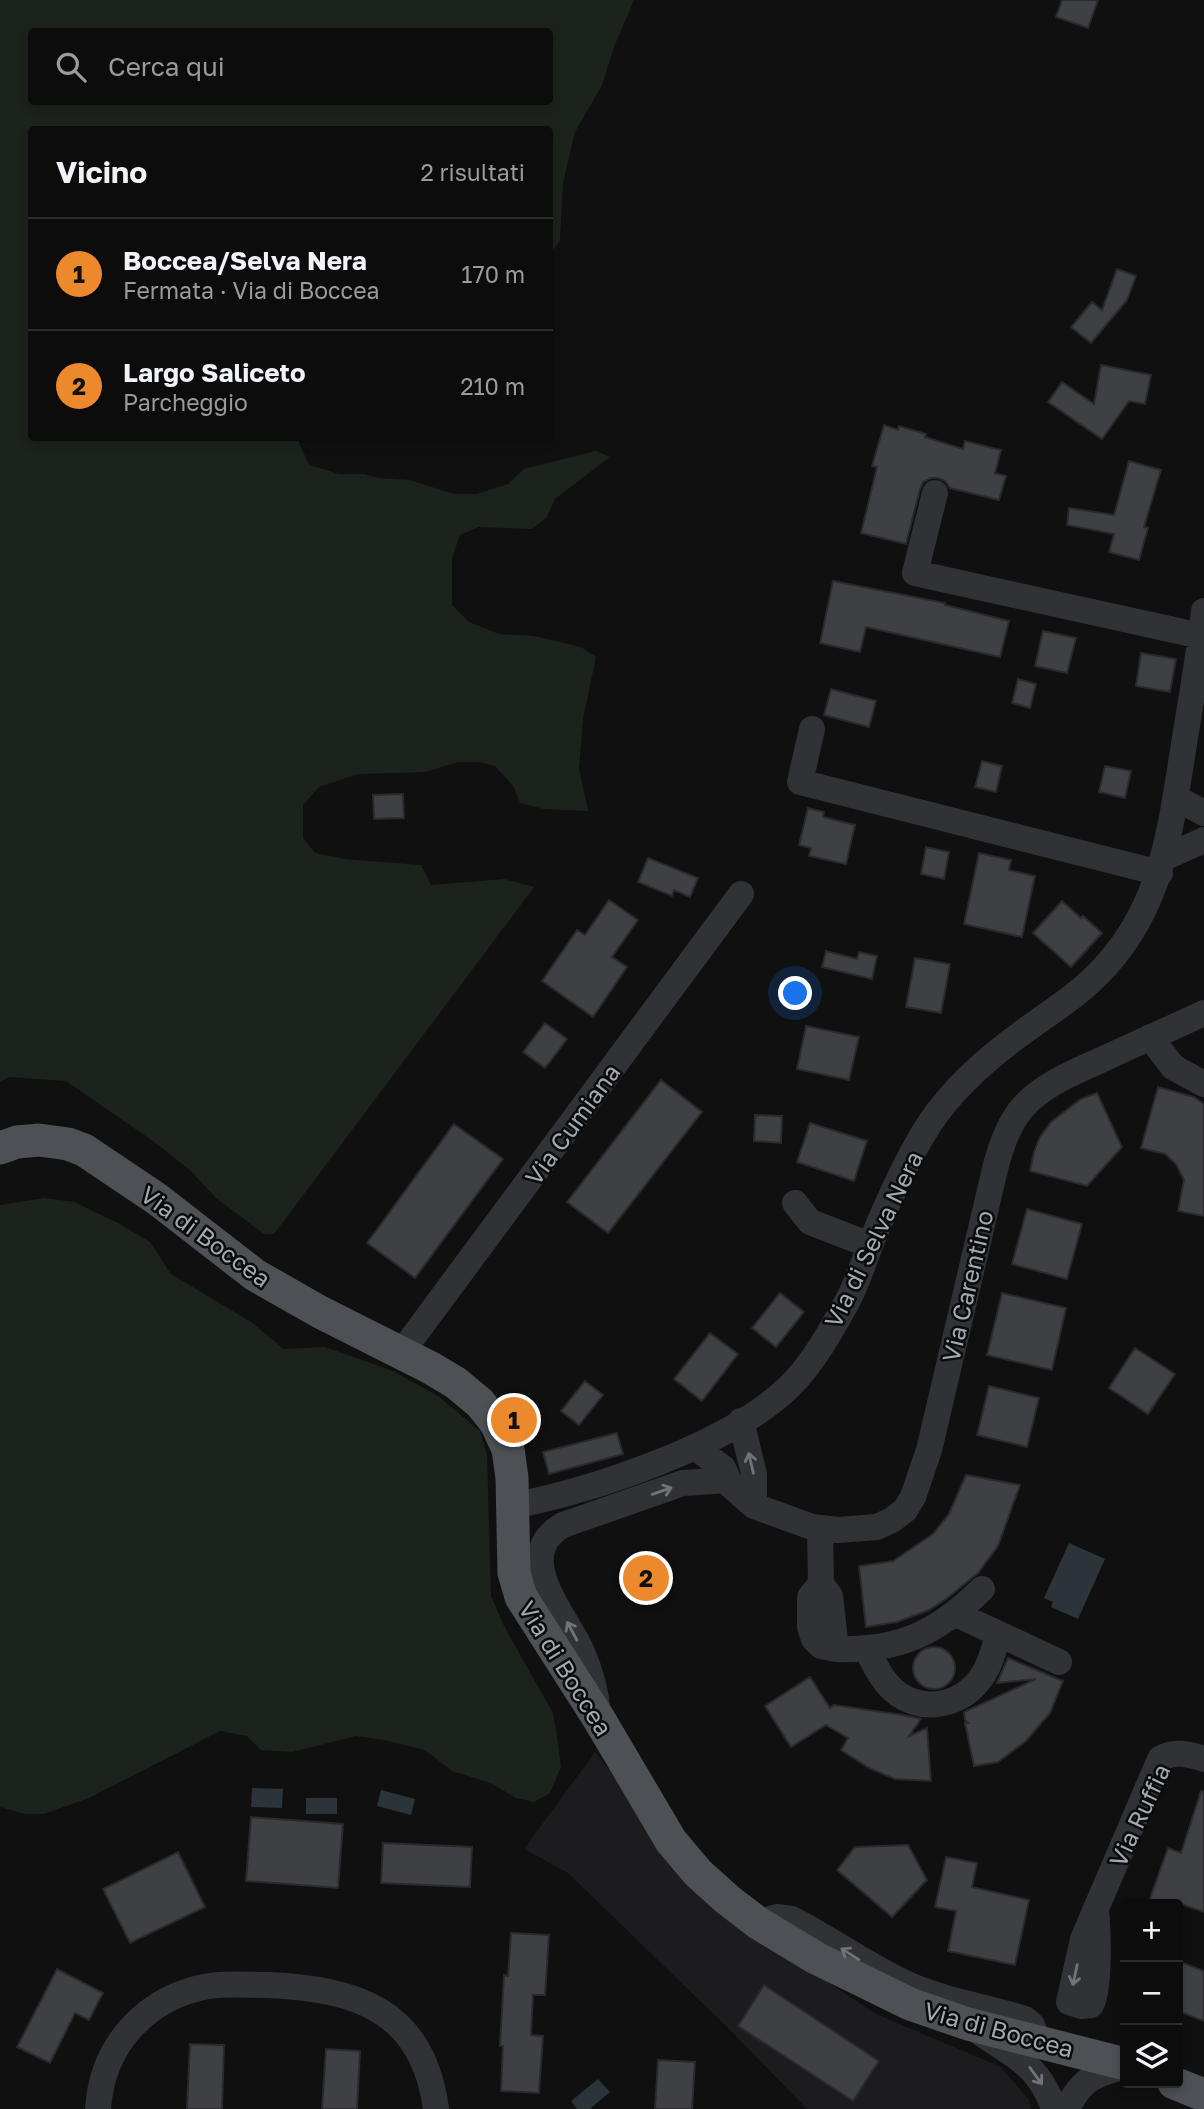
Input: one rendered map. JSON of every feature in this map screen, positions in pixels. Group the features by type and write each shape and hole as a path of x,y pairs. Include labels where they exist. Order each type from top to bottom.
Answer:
{"main road":[{"name":"Via di Boccea","path":"0,1148 17,1142 39,1140 68,1144 84,1150 158,1199 255,1275 401,1353 468,1391 481,1403 496,1423 508,1449 513,1506 514,1573 529,1612 599,1718 671,1841 698,1873 758,1923 816,1958 890,1996 931,2013 1120,2064"},
{"path":"1183,2087 1204,2095"}],"street":[{"path":"935,493 915,573 1203,624"},
{"name":"Via di Selva Nera","path":"513,1506 639,1469 695,1447 741,1421 790,1385 810,1360 849,1297 884,1212 931,1122 953,1095 990,1059 1094,978 1119,950 1142,916 1162,865 1176,797 1203,624"},
{"path":"812,729 800,782 1162,865 1204,840"},
{"path":"1176,797 1204,813"},
{"name":"Via Cumiana","path":"401,1353 741,894"},
{"name":"Via Carentino","path":"695,1447 723,1468 731,1486 754,1506 783,1518 838,1530 877,1527 905,1510 913,1497 929,1450 996,1164 1005,1137 1021,1109 1057,1080 1204,1013"},
{"path":"1150,1037 1173,1067 1204,1084"},
{"path":"795,1203 810,1222 870,1245"},
{"path":"741,1421 754,1474 754,1506"},
{"path":"599,1718 596,1691 589,1669 571,1628 544,1582 541,1570 542,1553 547,1538 563,1525 683,1483 728,1479"},
{"path":"820,1528 821,1584 810,1597 810,1627 814,1639 821,1646 867,1650 897,1643 956,1614 982,1589"},
{"path":"956,1614 1059,1662"},
{"path":"867,1650 881,1676 897,1693 915,1702 944,1704 959,1699 982,1676 999,1635"},
{"name":"Via Ruffia","path":"1096,1911 1160,1759 1172,1754 1189,1754 1204,1759"},
{"path":"758,1923 777,1917 792,1919 906,1984 1028,2021 1071,2067 1065,2109"},
{"path":"98,2109 100,2087 107,2063 135,2022 163,2002 183,1992 208,1986 237,1984 285,1986 340,1993 380,2012 398,2026 418,2048 432,2081 436,2109"},
{"path":"968,2024 1026,2063 1038,2076 1054,2109"},
{"path":"1065,2109 1082,2084 1100,2073 1120,2067"}],"shaded area":[{"path":"0,0 634,0 614,47 602,85 575,132 563,183 560,241 553,250 553,126 28,126 28,441 298,441 309,465 339,474 364,474 378,478 409,480 454,494 477,494 508,484 524,469 596,451 610,457 555,499 547,517 532,529 479,527 460,535 452,558 452,605 469,622 499,634 534,636 581,647 596,657 583,719 579,768 588,811 544,809 520,803 514,787 495,766 479,762 458,762 426,772 358,774 319,787 303,805 303,838 315,853 344,859 421,865 431,885 504,879 534,887 274,1234 264,1234 216,1198 190,1170 153,1141 66,1081 9,1077 0,1082"},
{"path":"44,1198 74,1202 150,1242 171,1274 251,1322 284,1349 325,1347 393,1371 438,1396 480,1431 487,1455 491,1596 503,1624 553,1713 561,1767 550,1793 534,1802 516,1798 491,1783 452,1771 425,1750 384,1740 356,1736 292,1752 261,1750 247,1736 220,1731 89,1798 44,1814 25,1814 0,1807 0,1205"},
{"path":"1069,1543 1105,1559 1078,1619 1051,1607 1053,1602 1044,1598"},
{"path":"595,1752 726,1915 876,2014 1001,2067 1029,2100 1031,2109 807,2109 728,2028 568,1873 524,1849"},
{"path":"252,1788 283,1789 282,1808 251,1807"},
{"path":"381,1790 415,1799 411,1815 377,1806"},
{"path":"306,1798 337,1798 337,1814 306,1814"},
{"path":"598,2079 610,2092 590,2109 577,2109 571,2101"}],"building":[{"path":"1062,0 1098,0 1088,28 1056,17"},
{"path":"1117,269 1136,276 1127,300 1091,343 1071,327 1092,302 1102,310"},
{"path":"1101,365 1151,375 1145,404 1129,401 1102,439 1048,402 1062,382 1094,404"},
{"path":"884,425 898,430 899,426 926,434 925,437 963,449 965,441 1001,450 995,473 1006,476 999,500 950,488 945,481 931,478 923,482 920,489 906,544 861,533 877,467 872,466"},
{"path":"1129,461 1161,470 1144,527 1148,528 1139,560 1109,552 1114,534 1067,525 1069,508 1114,515"},
{"path":"833,581 945,603 1009,621 1000,657 866,627 860,652 820,643"},
{"path":"1043,631 1076,638 1067,673 1035,666"},
{"path":"1141,653 1176,659 1170,692 1136,686"},
{"path":"1018,679 1036,684 1030,708 1012,703"},
{"path":"831,689 876,701 869,727 824,715"},
{"path":"982,761 1002,766 996,792 975,787"},
{"path":"1105,766 1131,771 1125,798 1099,792"},
{"path":"403,794 404,818 374,819 373,795"},
{"path":"808,808 824,812 823,817 855,825 846,864 809,856 811,848 799,845"},
{"path":"926,847 949,852 944,879 921,874"},
{"path":"979,853 1011,860 1009,870 1035,876 1022,937 964,924"},
{"path":"648,858 698,878 690,897 674,890 672,896 638,882"},
{"path":"609,900 638,920 612,957 627,967 593,1017 542,981 577,930 585,935"},
{"path":"1062,901 1102,933 1071,967 1033,933"},
{"path":"826,951 857,959 859,952 877,956 872,979 822,967"},
{"path":"915,958 950,964 941,1013 906,1007"},
{"path":"545,1023 567,1039 545,1068 523,1052"},
{"path":"806,1026 859,1037 849,1080 797,1069"},
{"path":"661,1080 702,1112 608,1233 567,1202"},
{"path":"1158,1087 1194,1097 1204,1104 1204,1216 1178,1211 1184,1180 1176,1164 1165,1154 1141,1148"},
{"path":"1097,1093 1122,1147 1087,1186 1030,1171 1040,1137 1051,1122 1081,1099"},
{"path":"755,1115 782,1116 781,1143 754,1141"},
{"path":"810,1123 867,1141 854,1181 797,1162"},
{"path":"454,1124 503,1159 415,1278 367,1243"},
{"path":"1027,1209 1082,1224 1067,1279 1012,1264"},
{"path":"780,1293 804,1312 776,1347 752,1328"},
{"path":"1002,1293 1066,1308 1052,1370 987,1355"},
{"path":"710,1333 738,1354 702,1401 674,1379"},
{"path":"1135,1348 1175,1374 1148,1414 1109,1388"},
{"path":"585,1381 603,1395 579,1425 561,1411"},
{"path":"989,1386 1039,1398 1027,1447 977,1435"},
{"path":"617,1433 623,1454 549,1474 543,1452"},
{"path":"966,1475 1020,1485 998,1546 978,1573 929,1610 897,1622 866,1627 859,1566 893,1561 933,1534 949,1514"},
{"path":"934,1647 949,1653 955,1668 949,1683 934,1689 919,1683 913,1668 919,1653"},
{"path":"1008,1658 1063,1681 1050,1713 1026,1741 998,1762 974,1766 964,1712 1036,1679 997,1683"},
{"path":"810,1677 830,1708 834,1705 921,1719 909,1736 927,1728 931,1781 895,1779 869,1768 841,1750 848,1738 826,1725 791,1747 765,1706"},
{"path":"1201,1791 1204,1792 1204,1912 1183,1905 1183,1899 1150,1899 1168,1848 1181,1853"},
{"path":"251,1817 343,1824 338,1888 246,1881"},
{"path":"383,1843 472,1847 470,1887 381,1883"},
{"path":"908,1845 927,1880 892,1917 837,1870 855,1847"},
{"path":"178,1852 205,1907 130,1943 103,1889"},
{"path":"946,1857 977,1863 972,1887 1029,1900 1015,1965 948,1951 956,1911 935,1907"},
{"path":"511,1933 549,1935 545,1995 533,1995 531,2035 543,2036 539,2093 501,2091 503,2046 500,2046 504,1975 508,1976"},
{"path":"1183,1963 1204,1971 1204,2021 1183,2013"},
{"path":"57,1969 103,1993 89,2020 75,2013 50,2063 17,2047"},
{"path":"764,1985 879,2061 853,2101 738,2026"},
{"path":"190,2044 224,2045 222,2109 187,2109"},
{"path":"326,2049 360,2051 357,2109 322,2109"},
{"path":"658,2060 695,2062 692,2109 655,2109"}],"place":[{"name":"Boccea/Selva Nera","path":"514,1420"},
{"name":"Largo Saliceto","path":"646,1578"}]}
